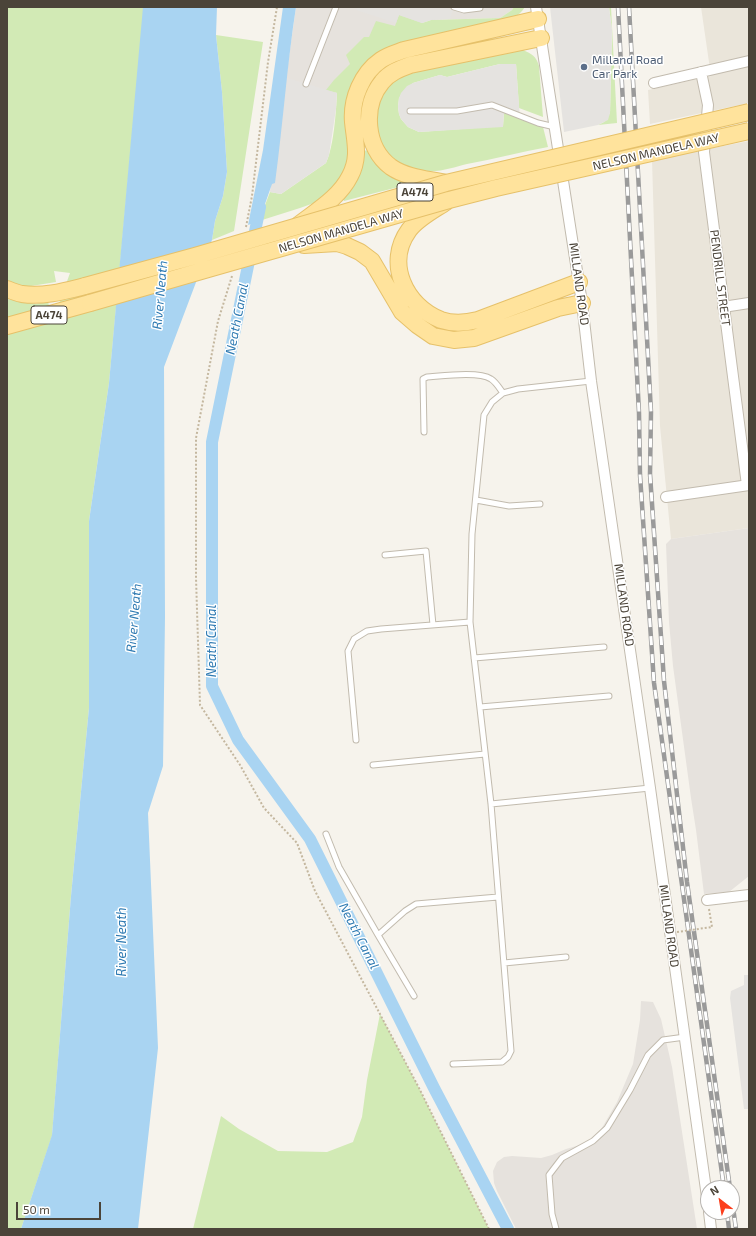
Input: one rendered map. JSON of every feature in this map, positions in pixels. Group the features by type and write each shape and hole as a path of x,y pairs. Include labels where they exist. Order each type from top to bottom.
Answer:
{"main road":[{"path":"446,183 411,176 390,166 381,157 372,140 370,131 369,109 376,91 382,82 396,70 407,57 537,13"},
{"path":"297,226 335,196 345,185 351,175 357,151 353,121 355,99 365,77 381,60 393,54 407,57 541,38"},
{"name":"NELSON MANDELA WAY","path":"7,289 21,294 42,294 85,286 195,256 446,183 749,112"},
{"name":"NELSON MANDELA WAY","path":"7,326 90,304 449,200 749,131"},
{"path":"449,200 420,219 410,229 400,248 398,268 402,283 409,296 427,313 442,320 458,323 478,320 579,282"},
{"path":"282,248 337,243 360,252 372,261 402,312 416,325 433,336 454,340 474,338 558,308 582,303"}],"street":[{"name":"MILLAND ROAD","path":"537,13 579,282 591,381 705,1180"},
{"path":"654,83 749,62"},
{"name":"PENDRILL STREET","path":"701,72 708,104 704,152 723,306 748,485"},
{"path":"723,306 749,303"},
{"path":"666,497 748,485"},
{"path":"707,900 749,895"}],"lane":[{"path":"306,84 336,7"},
{"path":"454,7 464,10 480,7"},
{"path":"410,111 457,111 492,106 538,123 555,127"},
{"path":"424,432 423,379 427,377 473,375 485,376 492,379 503,393"},
{"path":"453,1064 502,1062 508,1057 511,1051 490,804 470,622 471,558 484,415 492,402 503,393 518,389 591,381"},
{"path":"476,500 509,506 540,504"},
{"path":"385,555 426,551 433,625"},
{"path":"356,740 348,651 354,639 367,631 470,622"},
{"path":"474,658 604,647"},
{"path":"480,707 609,696"},
{"path":"373,765 485,754"},
{"path":"490,804 650,788"},
{"path":"326,834 339,867 414,996"},
{"path":"378,935 405,911 416,904 498,897"},
{"path":"504,963 566,957"},
{"path":"556,1229 552,1214 549,1175 562,1158 594,1141 607,1128 630,1090 648,1055 663,1040 685,1037"}],"path":[{"path":"246,232 252,196 268,62 278,7"},
{"path":"232,273 218,321 196,438 196,578 200,705 240,766 264,808 297,843 315,891 419,1088 489,1229"},
{"path":"677,932 712,927 707,900"}],"shaded area":[{"path":"296,7 514,7 500,18 431,20 372,37 270,192"},
{"path":"357,7 445,7 453,10 450,19 431,20 422,23 399,15 396,23 356,10"},
{"name":"Milland Road Car Park","path":"550,7 609,7 612,30 610,113 608,120 598,125 564,132"},
{"path":"701,7 749,7 749,103 650,124 648,90 711,76"},
{"path":"500,64 516,64 520,119 504,113 503,127 419,132 408,127 401,119 398,107 399,98 407,86 440,75 447,77"},
{"path":"287,78 337,93 329,155 326,163 281,194 270,192 272,184 275,183"},
{"path":"749,141 749,528 671,539 660,426 652,160"},
{"path":"749,528 749,876 729,892 704,894 673,666 669,622 666,544 671,539"},
{"path":"744,975 749,975 749,1109 744,1109 730,998 731,991 744,985"},
{"path":"641,1001 653,1002 661,1019 672,1067 697,1229 516,1229 494,1183 493,1171 497,1162 504,1157 512,1156 541,1158 552,1155 590,1142 599,1133 617,1102 633,1064 640,1020"}],"green space":[{"path":"7,7 144,7 109,383 89,521 89,708 71,896 52,1136 21,1229 7,1229 7,333 53,320 70,273 54,271 56,282 25,287 7,283"},
{"path":"514,7 525,7 517,16 374,58 350,142 347,167 335,187 317,202 259,221 270,192 281,194 326,163 333,138 337,93 326,90 350,64 346,55 364,37 369,37 376,21 395,26 399,15 422,23 431,20 500,18"},
{"path":"609,7 611,7 617,123 598,125 604,122 610,113 612,30"},
{"path":"216,35 263,42 234,231 212,240 215,221 223,196 227,172 222,92"},
{"path":"523,50 533,56 539,66 543,117 519,108 516,64 500,64 447,77 440,75 413,83 399,98 399,114 401,119 408,127 419,132 503,126 504,113 543,127 548,147 438,171 428,171 407,166 398,162 385,149 380,141 378,131 378,110 381,96 388,86 394,81 408,72"},
{"path":"369,150 414,183 344,201 343,198 363,151"},
{"path":"7,299 36,304 48,301 49,306 7,318"},
{"path":"380,1014 419,1088 489,1229 193,1229 221,1116 239,1129 278,1151 327,1152 353,1142 362,1117 367,1080"}],"water":[{"name":"River Neath","path":"143,7 217,7 216,35 222,92 227,172 223,196 215,221 212,240 164,367 165,617 163,766 148,813 158,1048 138,1229 21,1229 52,1135 71,896 89,708 89,521 109,383"},
{"path":"283,7 296,7 275,183 272,184 259,221 248,225 263,150"}],"waterway":[{"name":"Neath Canal","path":"260,207 212,442 212,686 238,740 310,839 434,1088 508,1229"}],"railway":[{"path":"618,7 639,413 640,475 654,683 723,1180"},
{"path":"629,7 651,412 650,474 664,681 687,882 729,1180"},
{"path":"728,1220 729,1229"},
{"path":"735,1220 736,1229"}],"place":[{"name":"Milland Road Car Park","path":"584,67"}]}
